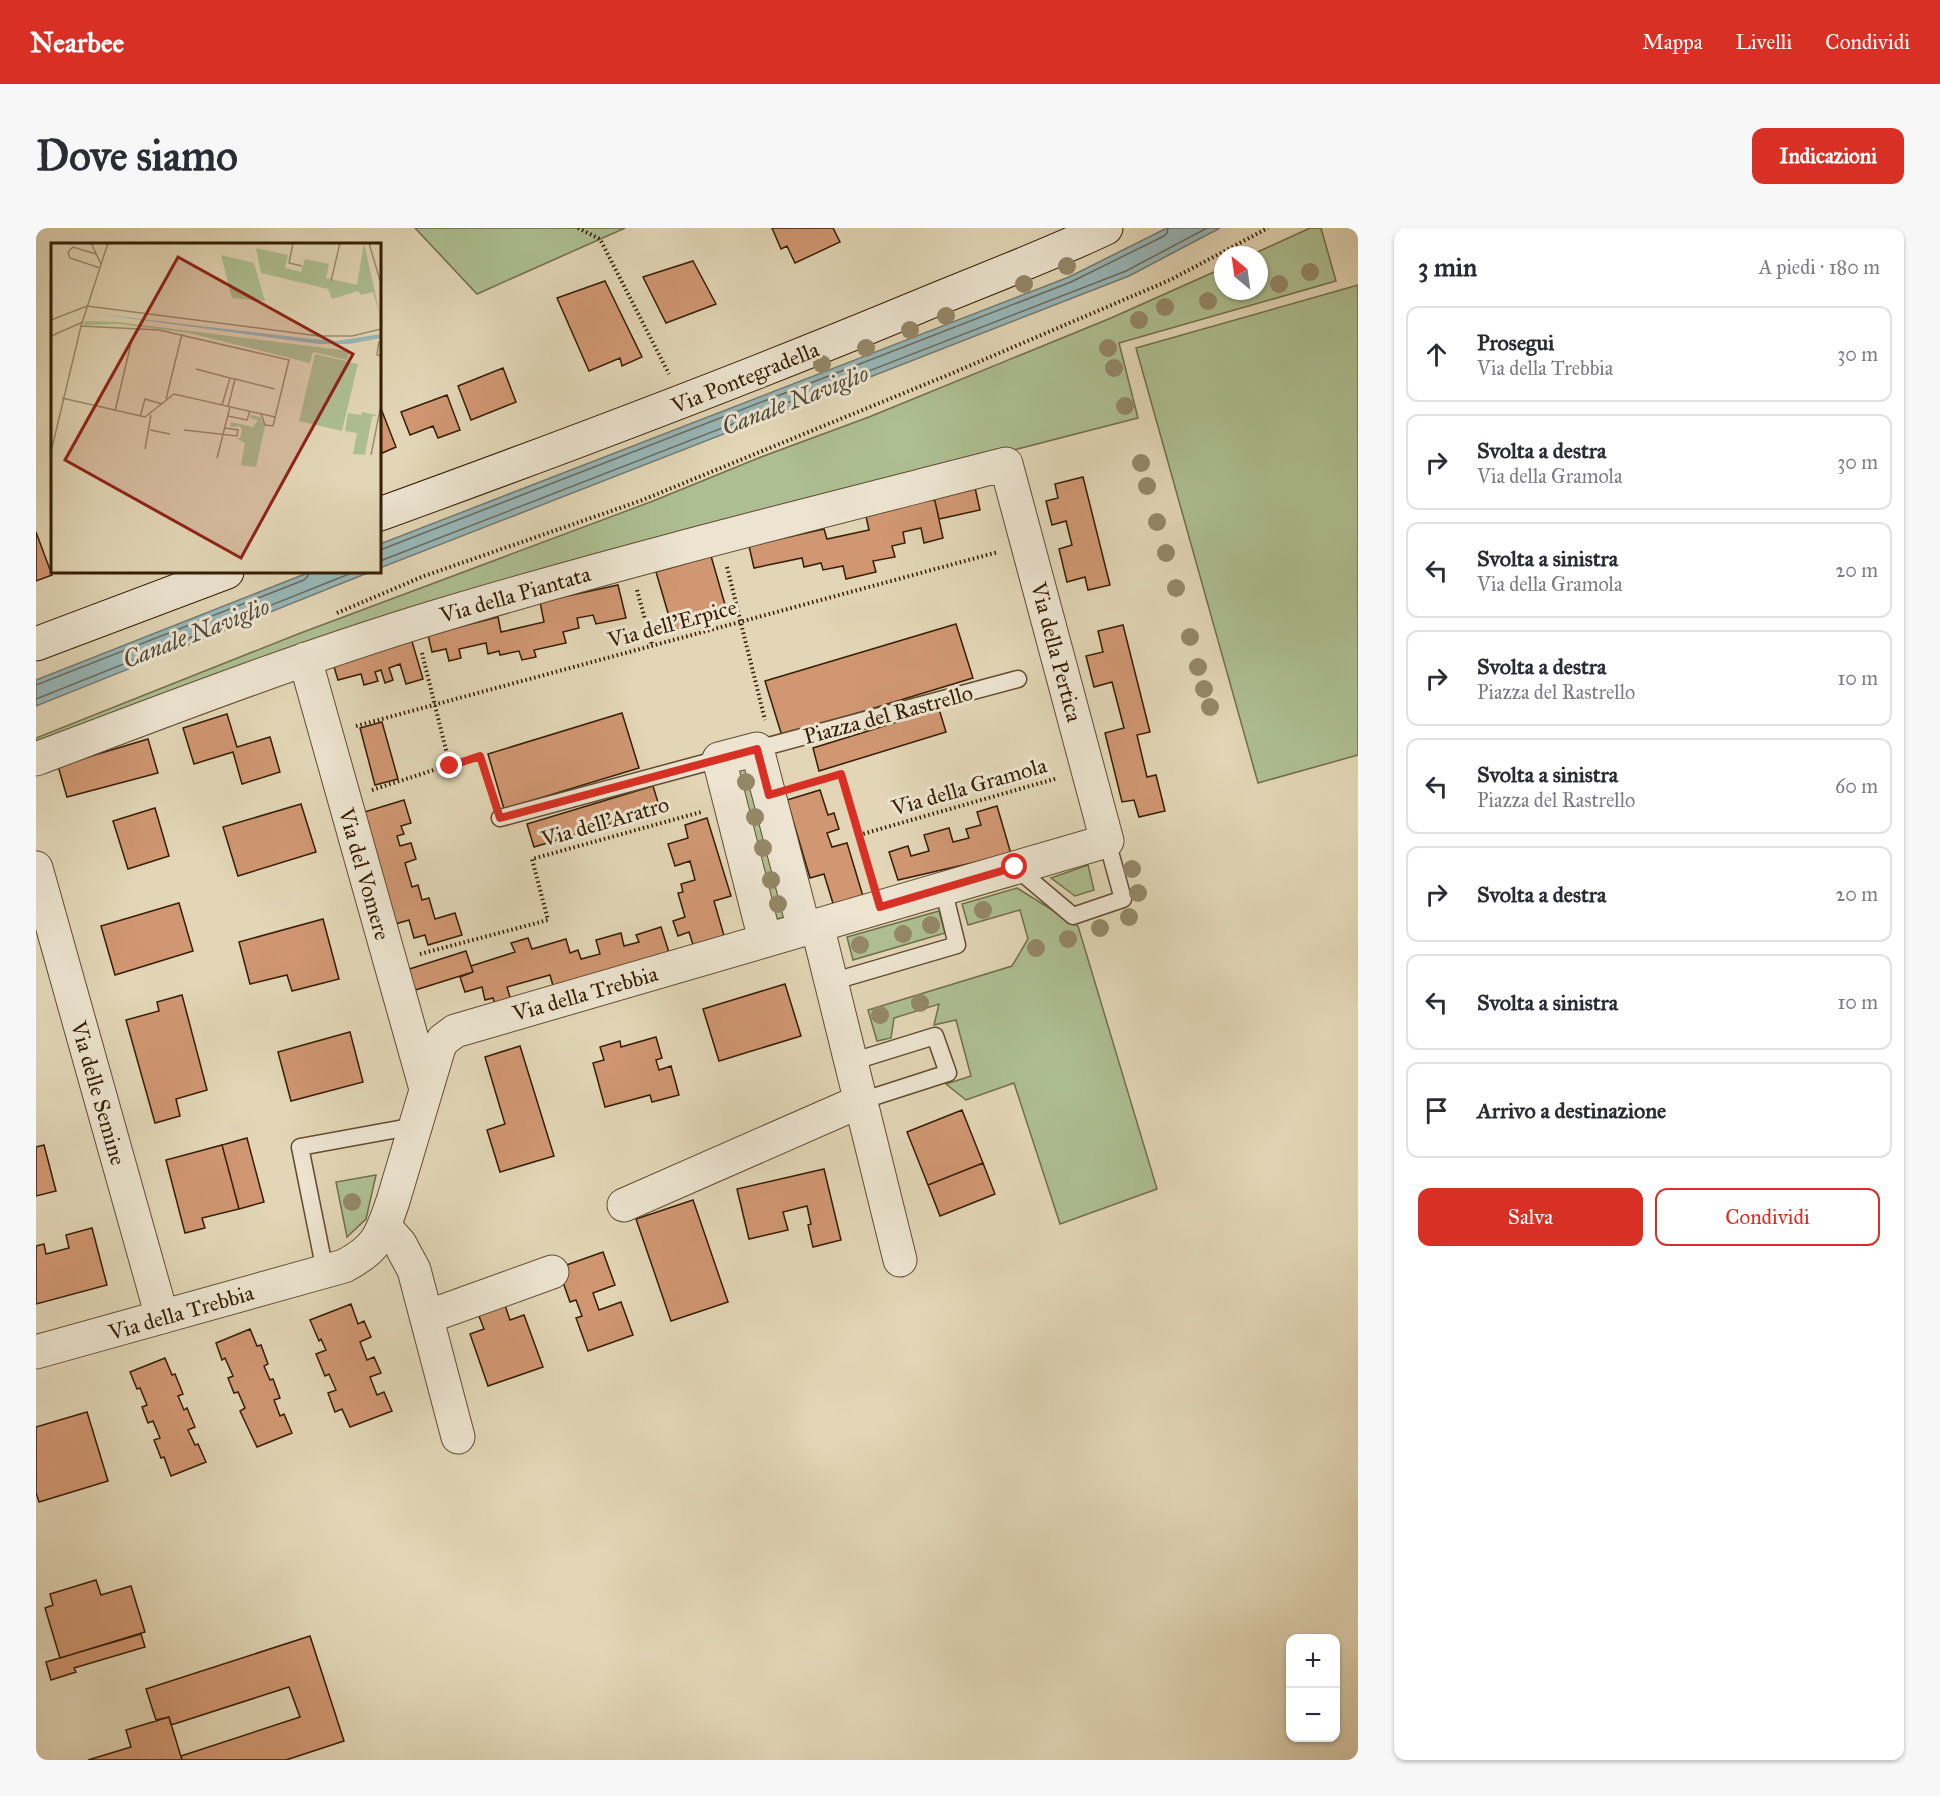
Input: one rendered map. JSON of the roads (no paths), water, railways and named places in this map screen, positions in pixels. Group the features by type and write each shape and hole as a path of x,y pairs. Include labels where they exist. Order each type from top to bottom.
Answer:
{"street":[{"name":"Via Pontegradella","path":"381,514 683,401 860,331 1106,228"},
{"name":"Via della Piantata","path":"36,759 164,710 415,624 630,561 1006,464"},
{"name":"Via della Pertica","path":"1006,464 1107,841"},
{"path":"36,644 224,573"},
{"name":"Via del Vomere","path":"305,660 426,1089"},
{"path":"764,747 769,795 810,927 831,982 900,1260"},
{"name":"Piazza del Rastrello","path":"719,759 764,747"},
{"path":"719,759 765,940"},
{"name":"Via della Trebbia","path":"36,1352 344,1266 369,1251 384,1226 439,1047 443,1040 455,1031 1107,841"},
{"name":"Via delle Semine","path":"36,868 162,1317"},
{"path":"624,1205 861,1101"},
{"path":"384,1226 400,1244 414,1270 458,1437"},
{"path":"427,1317 552,1272"}],"lane":[{"name":"Piazza del Rastrello","path":"764,747 1018,679"},
{"name":"Piazza del Rastrello","path":"500,818 719,759"},
{"path":"1015,867 1073,916 1123,899 1107,841"},
{"path":"831,982 957,945 943,888"},
{"path":"851,1062 935,1036 948,1073 861,1101"},
{"path":"325,1271 300,1147 415,1126"}],"water":[{"name":"Canale Naviglio","path":"1167,228 1220,228 1129,276 381,568 381,544 1069,277"},
{"name":"Canale Naviglio","path":"307,573 368,573 36,706 36,680"}]}
